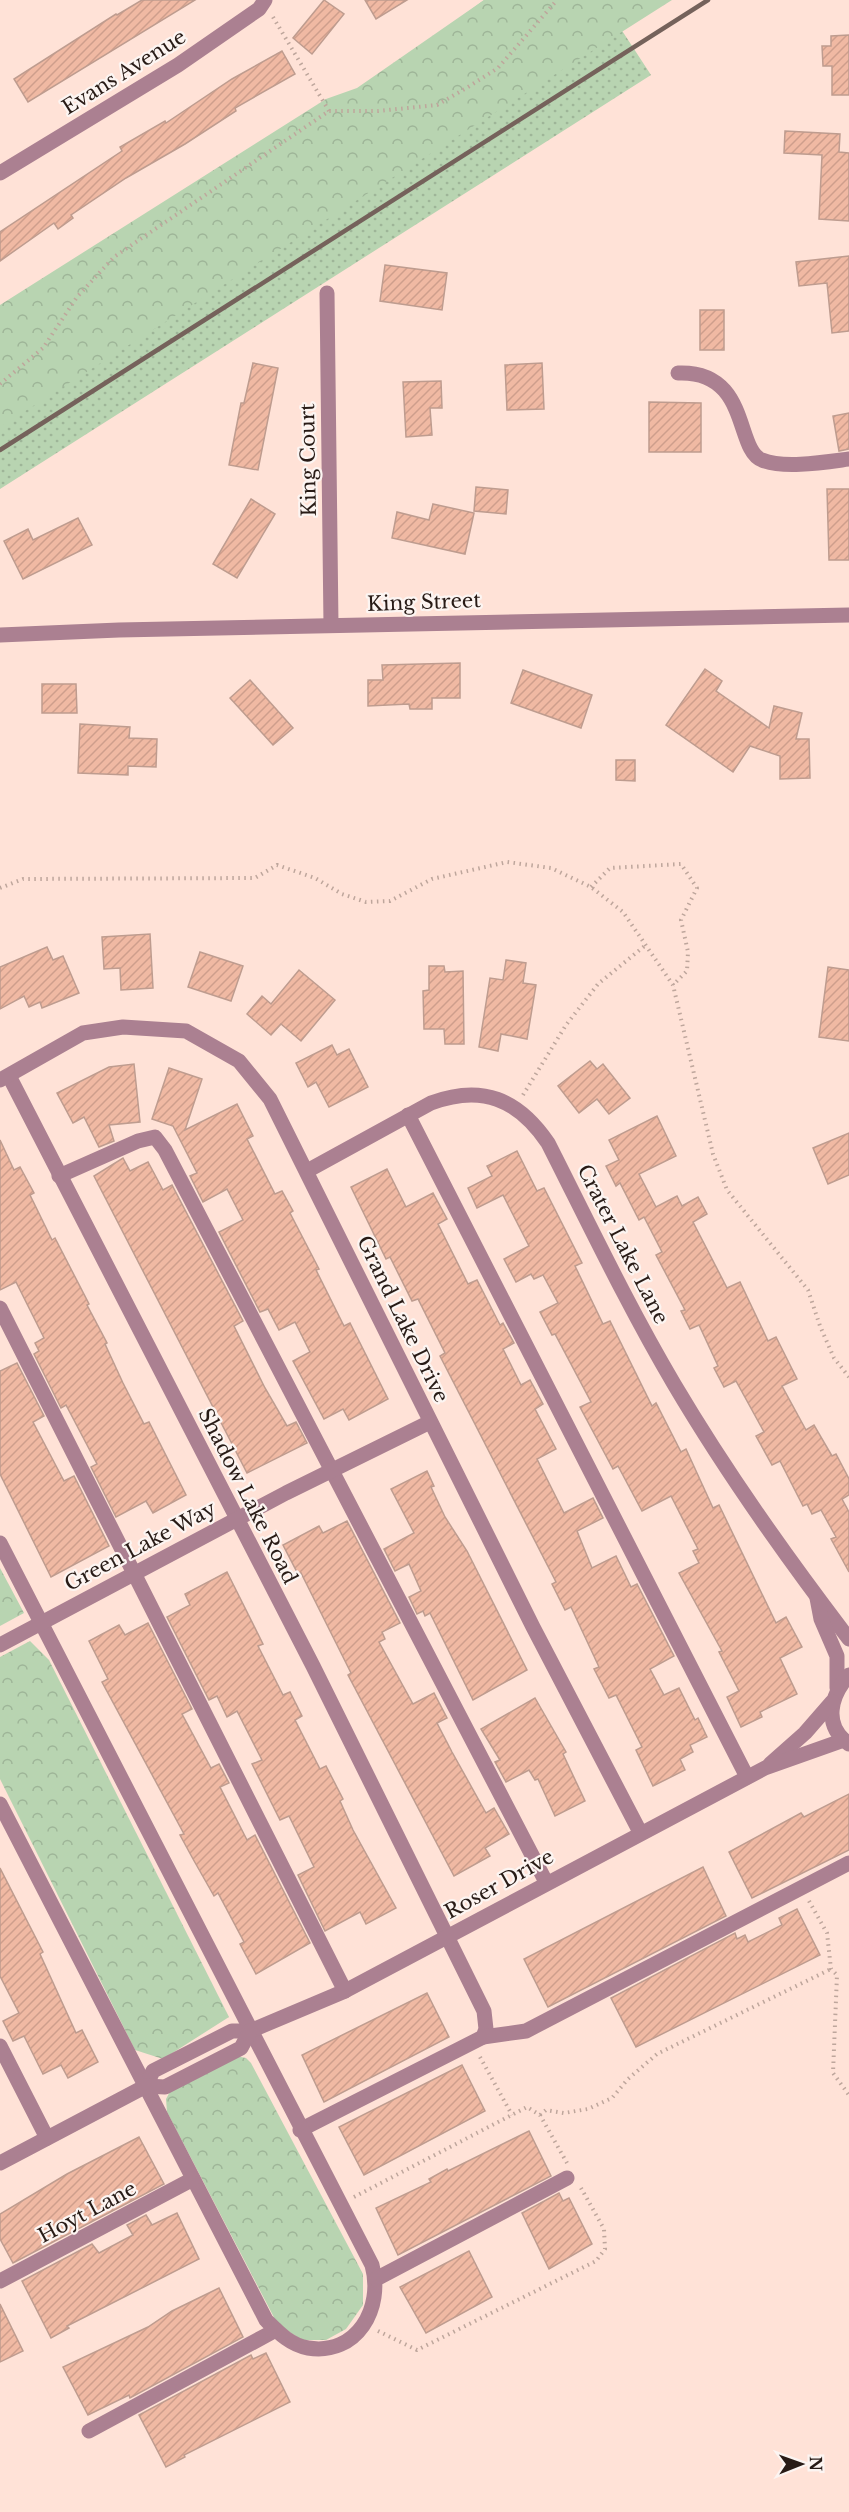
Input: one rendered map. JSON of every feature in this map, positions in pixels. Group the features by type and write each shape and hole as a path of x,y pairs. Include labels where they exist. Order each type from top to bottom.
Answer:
{"street":[{"name":"Evans Avenue","path":"0,173 178,65 262,5"},
{"name":"King Court","path":"327,293 332,626"},
{"path":"678,373 690,372 706,378 729,395 739,413 752,452 760,460 801,463 849,459"},
{"name":"King Street","path":"0,635 849,615"},
{"name":"Grand Lake Drive","path":"4,1078 83,1033 123,1027 186,1031 238,1061 270,1099 430,1422 640,1832"},
{"name":"Shadow Lake Road","path":"4,1078 59,1176 313,1666 484,2011 486,2029 477,2041"},
{"name":"Crater Lake Lane","path":"307,1171 408,1115 449,1096 472,1094 492,1097 516,1107 534,1121 548,1143 639,1323 675,1387 816,1595 849,1639"},
{"path":"408,1115 747,1777"},
{"path":"59,1176 138,1141 155,1137 165,1150 546,1882"},
{"path":"0,1308 345,1991"},
{"name":"Green Lake Way","path":"0,1645 237,1520 430,1422"},
{"path":"0,1543 300,2130 372,2265 376,2278 370,2316 357,2334 332,2348 307,2348 284,2338 266,2319 0,1804"},
{"name":"Crater Lake Lane","path":"816,1595 821,1619 837,1656 832,1719 847,1742"},
{"name":"Roser Drive","path":"765,1768 805,1733 849,1675"},
{"name":"Roser Drive","path":"0,2163 146,2086 165,2087 241,2048 250,2031 345,1991 640,1832 765,1768 847,1742"},
{"path":"300,2130 477,2041 526,2031 849,1863"},
{"path":"0,2046 47,2138"},
{"path":"376,2278 567,2178"},
{"name":"Hoyt Lane","path":"0,2281 193,2179"},
{"path":"89,2432 276,2330"}],"path":[{"path":"0,384 44,348 77,297 114,257 329,111 378,111 437,105 498,68 557,0"},
{"path":"262,5 275,18 329,111"},
{"path":"0,888 24,879 255,878 277,866 315,878 342,894 366,902 390,901 432,879 507,862 551,868 591,887 623,912 673,985 713,1154 727,1190 808,1290 834,1358 849,1377"},
{"path":"591,887 610,868 681,864 697,888 681,920 688,952 687,971 673,985"},
{"path":"516,1107 566,1024 598,984 647,944"},
{"path":"801,1888 827,1933 831,1968 837,1975 833,2073 849,2095"},
{"path":"540,2115 546,2110 564,2113 588,2109 612,2098 628,2079 657,2054 831,1968"},
{"path":"477,2041 512,2115"}],"green space":[{"path":"484,0 602,0 651,75 0,489 0,335 363,90"},
{"path":"484,0 672,0 0,427 0,305 326,99 357,88"},
{"path":"0,1568 24,1613 0,1626"},
{"path":"30,1641 49,1660 229,2017 163,2059 135,2050 0,1779 0,1657"},
{"path":"236,2056 246,2058 251,2063 363,2274 363,2305 346,2329 326,2340 302,2340 278,2325 167,2112 166,2099 173,2086"}],"building":[{"path":"142,0 195,0 28,102 14,79"},
{"path":"324,0 344,14 312,54 293,38"},
{"path":"365,0 407,0 376,19"},
{"path":"849,35 849,95 832,95 832,66 823,66 822,46 831,46 831,36"},
{"path":"282,51 295,74 235,108 236,111 185,144 126,178 71,215 73,218 58,229 54,223 0,261 0,232 122,151 120,147 165,121 166,123 232,79"},
{"path":"785,131 840,134 839,152 849,153 849,221 819,219 822,155 784,153"},
{"path":"849,256 849,331 832,333 827,283 799,286 796,262"},
{"path":"385,265 447,273 442,310 380,301"},
{"path":"700,310 724,310 724,350 700,350"},
{"path":"253,363 278,368 258,470 229,465 241,403 244,403"},
{"path":"542,363 544,409 507,410 505,365"},
{"path":"441,381 442,408 430,408 432,435 406,437 403,382"},
{"path":"649,402 701,403 701,452 649,452"},
{"path":"849,413 849,449 839,451 833,416"},
{"path":"476,487 508,490 506,514 474,511"},
{"path":"827,489 849,489 849,560 829,560"},
{"path":"251,499 275,514 237,578 213,564"},
{"path":"433,504 474,513 465,554 392,538 397,512 429,520"},
{"path":"78,518 92,545 23,579 4,541 28,529 33,540"},
{"path":"460,663 460,698 432,698 432,709 410,709 409,704 368,706 368,680 383,680 382,665"},
{"path":"705,669 722,681 716,691 769,728 774,706 802,713 796,739 809,739 810,778 780,779 780,756 750,746 733,772 666,725"},
{"path":"523,670 592,695 581,728 511,703"},
{"path":"250,680 293,728 273,745 230,698"},
{"path":"42,684 76,684 77,713 42,713"},
{"path":"80,724 130,727 129,738 157,739 156,767 128,766 128,775 78,773"},
{"path":"616,760 635,760 635,781 616,780"},
{"path":"150,934 153,988 121,990 120,968 104,969 102,937"},
{"path":"47,947 53,960 63,956 79,993 42,1008 40,1002 29,1007 24,996 0,1009 0,967"},
{"path":"200,952 243,966 231,1001 188,987"},
{"path":"506,960 526,963 523,983 536,985 527,1039 501,1034 498,1051 479,1047 490,978 503,980"},
{"path":"429,966 444,966 445,972 463,971 464,1044 445,1044 444,1029 424,1029 423,991 429,990"},
{"path":"828,967 849,970 849,1041 819,1037"},
{"path":"299,970 335,1000 301,1041 281,1024 271,1035 247,1014 262,996 271,1004"},
{"path":"332,1045 337,1055 349,1049 368,1087 329,1107 316,1082 308,1087 296,1063"},
{"path":"590,1061 597,1069 603,1064 630,1098 609,1114 597,1099 579,1113 558,1086"},
{"path":"134,1064 140,1122 109,1125 114,1141 99,1147 84,1117 73,1123 57,1093 109,1067"},
{"path":"169,1068 202,1079 185,1130 237,1104 253,1136 247,1139 275,1194 282,1191 293,1211 290,1213 319,1269 316,1270 344,1326 350,1323 388,1399 349,1420 343,1409 324,1419 293,1361 310,1352 295,1322 279,1330 268,1309 260,1312 219,1232 243,1220 227,1189 203,1202 190,1176 197,1173 173,1126 152,1119"},
{"path":"657,1116 676,1156 639,1174 656,1207 677,1196 682,1206 698,1197 707,1214 693,1222 727,1288 740,1282 768,1341 776,1337 797,1379 782,1386 806,1430 814,1425 832,1456 836,1454 849,1479 849,1495 842,1499 849,1512 849,1572 831,1539 836,1537 821,1510 812,1514 807,1504 803,1506 780,1461 772,1465 756,1436 764,1432 736,1381 724,1387 714,1368 718,1366 699,1325 690,1329 681,1311 685,1310 656,1255 662,1252 644,1217 639,1220 620,1183 616,1186 606,1166 619,1160 609,1140"},
{"path":"849,1133 849,1175 828,1184 813,1148"},
{"path":"0,1140 14,1170 20,1167 34,1193 30,1195 52,1240 55,1238 89,1304 87,1305 107,1343 105,1344 123,1383 144,1424 149,1422 186,1495 153,1513 146,1501 116,1517 91,1467 97,1464 66,1405 61,1408 34,1354 39,1351 35,1343 44,1338 16,1282 0,1290"},
{"path":"517,1151 537,1191 544,1188 582,1263 575,1266 603,1324 610,1321 652,1406 656,1403 681,1452 686,1449 713,1508 719,1505 776,1623 786,1617 802,1647 780,1658 797,1694 760,1712 762,1717 741,1727 727,1697 739,1691 719,1652 722,1651 679,1573 699,1563 693,1551 698,1549 671,1496 642,1511 618,1466 613,1469 580,1407 591,1402 555,1334 552,1335 540,1312 558,1303 543,1275 534,1279 531,1274 516,1282 504,1259 529,1246 503,1195 477,1208 468,1188 492,1176 487,1166"},
{"path":"123,1158 130,1171 148,1162 163,1190 172,1185 243,1321 234,1326 265,1388 287,1426 296,1422 307,1443 247,1473 94,1176"},
{"path":"387,1169 406,1207 433,1193 447,1219 438,1224 468,1284 477,1280 500,1325 503,1323 514,1343 503,1349 521,1385 530,1380 543,1404 535,1409 556,1449 537,1459 564,1513 593,1498 603,1518 577,1531 592,1568 616,1556 631,1587 637,1584 674,1656 650,1669 664,1695 679,1688 695,1720 698,1718 707,1737 690,1745 693,1752 680,1759 685,1770 653,1786 636,1750 642,1747 616,1695 609,1698 594,1669 599,1667 571,1607 565,1610 552,1584 556,1582 440,1356 445,1353 418,1299 412,1301 390,1257 386,1259 351,1187"},
{"path":"17,1363 44,1416 33,1422 64,1481 74,1476 109,1546 51,1577 0,1474 0,1371"},
{"path":"427,1471 434,1486 431,1487 445,1517 467,1551 527,1670 473,1700 430,1613 425,1616 423,1611 417,1614 409,1597 421,1591 409,1564 395,1571 384,1549 414,1533 391,1489"},
{"path":"347,1521 400,1623 382,1632 385,1639 379,1642 413,1704 434,1693 447,1718 437,1723 452,1752 486,1813 494,1808 509,1834 485,1848 490,1856 454,1876 348,1675 351,1673 301,1573 298,1574 283,1545 319,1526 323,1533"},
{"path":"227,1572 263,1644 258,1646 283,1695 290,1692 302,1716 295,1720 320,1769 326,1766 343,1799 340,1801 353,1830 396,1908 366,1924 360,1912 325,1931 298,1875 314,1867 289,1816 280,1820 252,1764 262,1760 237,1711 227,1717 217,1696 209,1700 167,1617 190,1605 185,1594"},
{"path":"148,1623 192,1709 182,1714 211,1768 219,1764 229,1783 220,1787 247,1840 255,1835 310,1943 256,1974 240,1944 244,1942 218,1893 214,1896 193,1859 180,1835 184,1834 102,1682 108,1679 89,1641 119,1625 125,1635"},
{"path":"535,1698 566,1752 563,1754 585,1801 555,1816 538,1779 535,1780 529,1770 506,1782 495,1762 500,1760 481,1729"},
{"path":"849,1794 849,1850 752,1898 729,1852 801,1813 804,1817"},
{"path":"703,1867 726,1916 548,2007 524,1959"},
{"path":"0,1868 43,1952 40,1954 76,2033 82,2030 98,2062 68,2078 61,2065 43,2074 24,2036 13,2041 3,2021 19,2013 0,1976"},
{"path":"797,1909 820,1955 636,2047 611,1998 735,1933 737,1939 745,1935 748,1942 782,1925 779,1918"},
{"path":"427,1993 449,2037 324,2102 302,2055"},
{"path":"462,2065 485,2111 364,2175 339,2127"},
{"path":"529,2131 551,2176 398,2255 376,2208 431,2182 429,2179 447,2169 448,2171"},
{"path":"139,2137 164,2184 13,2263 0,2239 0,2214 67,2174"},
{"path":"559,2193 563,2201 569,2198 592,2244 549,2269 522,2213"},
{"path":"177,2213 199,2259 67,2326 69,2328 51,2338 22,2281 92,2244 99,2253 133,2235 127,2225 146,2215 152,2225"},
{"path":"469,2251 492,2297 426,2333 400,2287"},
{"path":"219,2288 243,2337 130,2398 129,2395 88,2415 63,2367 148,2327 172,2311"},
{"path":"0,2304 23,2351 0,2362"},
{"path":"266,2353 290,2402 184,2455 185,2457 166,2467 139,2415 251,2355 253,2359"}],"railway":[{"path":"0,450 708,0"}]}
